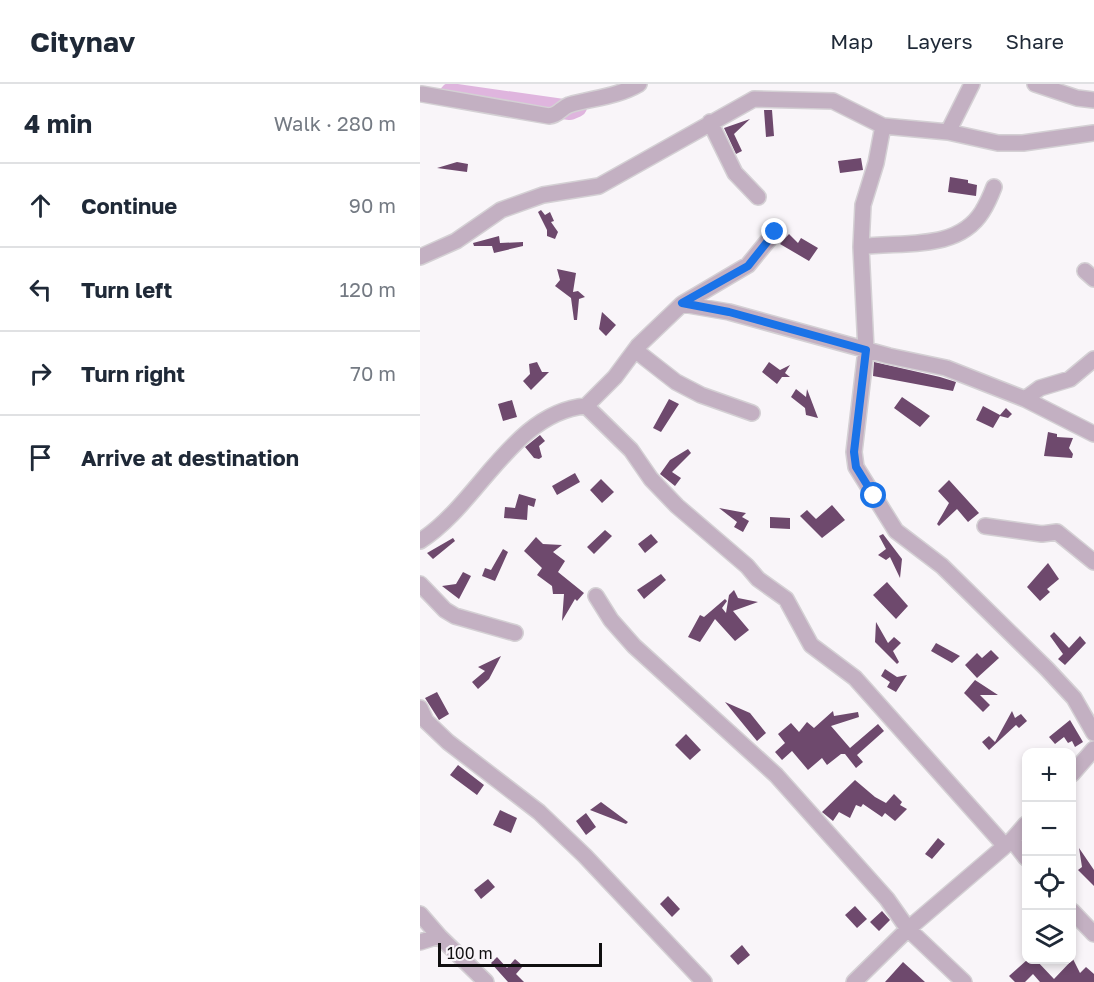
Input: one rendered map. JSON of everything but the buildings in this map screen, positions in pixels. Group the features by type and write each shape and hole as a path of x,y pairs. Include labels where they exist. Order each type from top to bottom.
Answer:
{"street":[{"path":"421,93 556,116 565,106 626,91 639,84"},
{"path":"948,132 972,84"},
{"path":"1035,84 1077,98 1094,100"},
{"path":"420,257 456,241 501,210 543,195 599,186 643,163 755,91 833,101 883,126 948,132 998,143 1094,133"},
{"path":"710,122 725,158 758,197"},
{"path":"883,126 876,163 863,206 861,247 866,350 854,452 856,467 897,531 942,566 1047,669 1074,698 1094,733"},
{"path":"861,247 929,243 968,227 982,213 994,187"},
{"path":"420,541 447,521 495,463 547,417 564,409 586,406 615,377 635,350 682,303 748,266 775,232"},
{"path":"682,303 729,312 866,350 946,368 1025,399 1094,435"},
{"path":"635,350 676,382 701,395 753,413"},
{"path":"1025,399 1040,388 1070,379 1094,359"},
{"path":"586,406 631,450 651,479 677,506 747,566 758,579 786,599 811,645 855,678 1008,843 1024,856"},
{"path":"985,526 1042,534 1058,532 1094,562"},
{"path":"420,584 445,610 456,616 515,633"},
{"path":"596,596 611,620 634,646 776,775 887,899 908,929 964,982"},
{"path":"422,716 479,768 539,812 585,856 704,982"},
{"path":"1076,769 1094,749"},
{"path":"854,982 908,929 1022,828"},
{"path":"420,914 486,982"},
{"path":"1076,916 1094,934"},
{"path":"420,942 439,936"}],"waterway":[{"path":"450,93 570,110 577,107"}],"route":[{"path":"775,232 748,266 682,303 729,312 866,350 854,452 856,467 874,496"}]}
